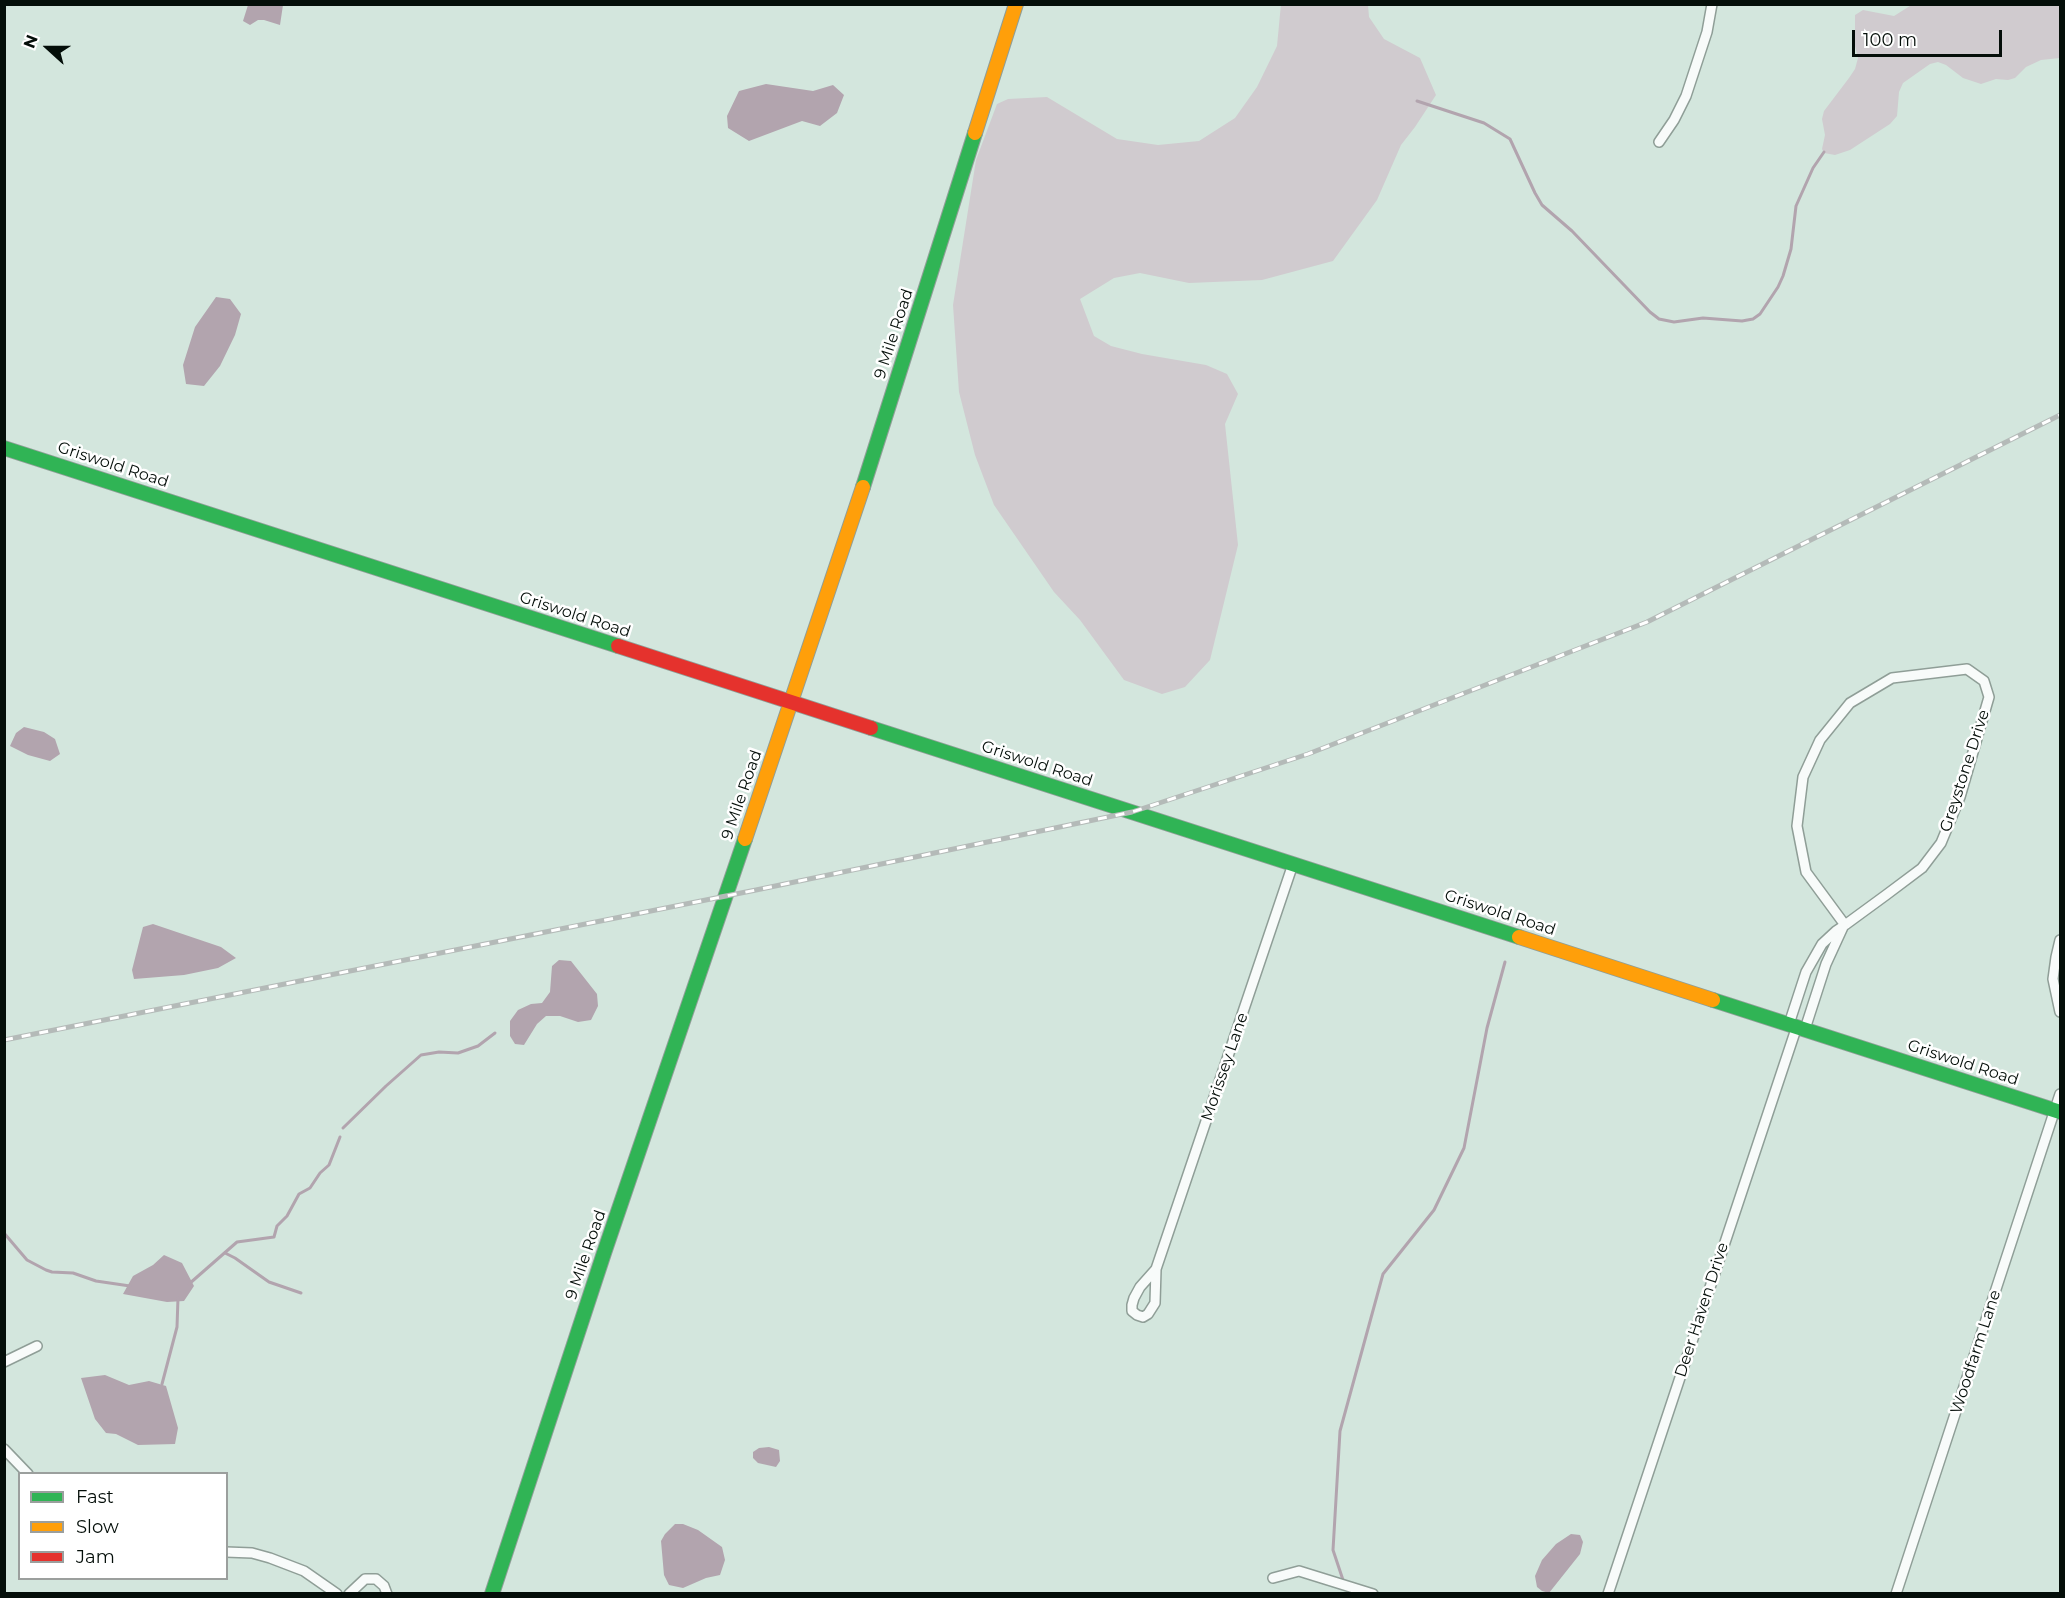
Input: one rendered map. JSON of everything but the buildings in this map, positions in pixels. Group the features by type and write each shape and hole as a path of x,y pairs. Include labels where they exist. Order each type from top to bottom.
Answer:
{"street":[{"name":"9 Mile Road","path":"492,1593 604,1253 854,516 1016,4"},
{"path":"1659,142 1686,96 1707,32 1712,4"},
{"name":"Griswold Road","path":"4,448 2058,1111"},
{"name":"Greystone Drive","path":"1797,1026 1806,972 1813,956 1828,938 1923,868 1941,843 1960,797 1989,697 1984,681 1967,669 1892,678 1850,703 1820,740 1803,777 1797,826 1806,872 1845,925"},
{"name":"Morissey Lane","path":"1156,1269 1134,1298 1132,1311 1137,1315 1143,1317 1148,1314 1155,1303 1156,1269 1293,864"},
{"name":"Greystone Drive","path":"1797,1026 1845,925"},
{"path":"2061,940 2055,957 2053,979 2061,1012"},
{"name":"Deer Haven Drive","path":"1608,1593 1797,1026"},
{"name":"Woodfarm Lane","path":"1896,1593 2058,1111 2061,1094"},
{"path":"4,1362 37,1346"},
{"path":"4,1449 27,1472"},
{"path":"228,1552 252,1553 304,1571 337,1593"},
{"path":"1273,1578 1299,1571 1373,1593"},
{"path":"349,1593 365,1580 376,1579 384,1586 387,1593"}],"shaded area":[{"path":"1281,4 1368,5 1369,17 1384,39 1420,58 1436,95 1401,145 1377,200 1333,261 1262,280 1189,283 1140,273 1114,278 1080,299 1094,336 1111,346 1206,365 1227,374 1238,394 1225,424 1238,545 1210,660 1185,687 1162,694 1124,680 1080,620 1054,592 994,505 975,455 959,392 953,305 976,160 997,104 1008,99 1047,97 1117,139 1158,145 1199,141 1235,118 1257,87 1277,46"},
{"path":"1913,4 2060,5 2060,58 2041,60 2026,67 2015,78 1996,79 1981,84 1963,78 1946,65 1938,62 1930,64 1903,83 1899,92 1897,116 1890,124 1850,150 1835,155 1824,153 1822,149 1825,135 1822,119 1824,111 1855,69 1858,58 1855,46 1855,15 1863,10 1894,16"},
{"path":"248,5 283,5 280,25 264,20 258,20 250,25 243,21"},
{"path":"766,84 813,91 833,85 844,95 837,113 820,126 802,121 749,141 728,128 727,116 739,91"},
{"path":"216,297 230,299 241,314 235,335 220,366 204,386 186,384 183,365 195,327"},
{"path":"24,727 44,732 55,739 60,754 50,761 28,755 10,746 16,733"},
{"path":"153,924 221,947 236,958 218,968 184,975 134,979 132,970 143,927"},
{"path":"559,960 571,961 597,994 598,1006 591,1020 578,1022 560,1016 546,1016 537,1024 524,1045 515,1044 510,1036 510,1021 518,1010 531,1004 542,1003 550,992 552,966"},
{"path":"164,1255 182,1263 194,1286 184,1301 167,1302 123,1294 133,1276 153,1265"},
{"path":"105,1375 129,1385 149,1381 166,1386 178,1428 175,1444 138,1445 116,1434 106,1433 95,1419 81,1378"},
{"path":"769,1447 779,1450 780,1461 776,1467 758,1463 753,1458 753,1452 759,1448"},
{"path":"675,1524 683,1524 698,1530 722,1547 725,1560 720,1575 706,1578 683,1588 669,1585 664,1575 661,1541"},
{"path":"1571,1534 1580,1535 1583,1542 1580,1554 1549,1593 1542,1591 1537,1587 1535,1576 1542,1560 1556,1544"}],"waterway":[{"path":"1417,101 1484,123 1510,139 1542,205 1572,231 1650,312 1659,319 1674,322 1703,318 1742,321 1753,319 1760,314 1783,276 1791,249 1796,206 1813,168 1824,152"},
{"path":"1344,1583 1333,1550 1340,1431 1383,1274 1434,1210 1464,1148 1487,1028 1505,962"},
{"path":"343,1128 421,1055 439,1052 458,1053 478,1046 495,1033"},
{"path":"189,1284 237,1242 274,1237 277,1226 287,1216 299,1194 310,1188 320,1173 329,1165 340,1137"},
{"path":"4,1233 27,1260 46,1270 73,1273 96,1281 130,1286"},
{"path":"225,1253 269,1282 301,1293"},
{"path":"162,1384 177,1327 178,1298"}],"railway":[{"path":"4,1040 756,890 1132,812 1308,754 1647,622 2060,415"}],"traffic: fast":[{"path":"863,487 975,133"},
{"path":"4,448 618,646"},
{"path":"871,728 1519,937"},
{"path":"492,1594 604,1253 745,839"},
{"path":"1713,1000 2060,1112"}],"traffic: slow":[{"path":"975,133 1016,4"},
{"path":"745,839 863,487"},
{"path":"1519,937 1713,1000"}],"traffic: jam":[{"path":"618,646 871,728"}]}
